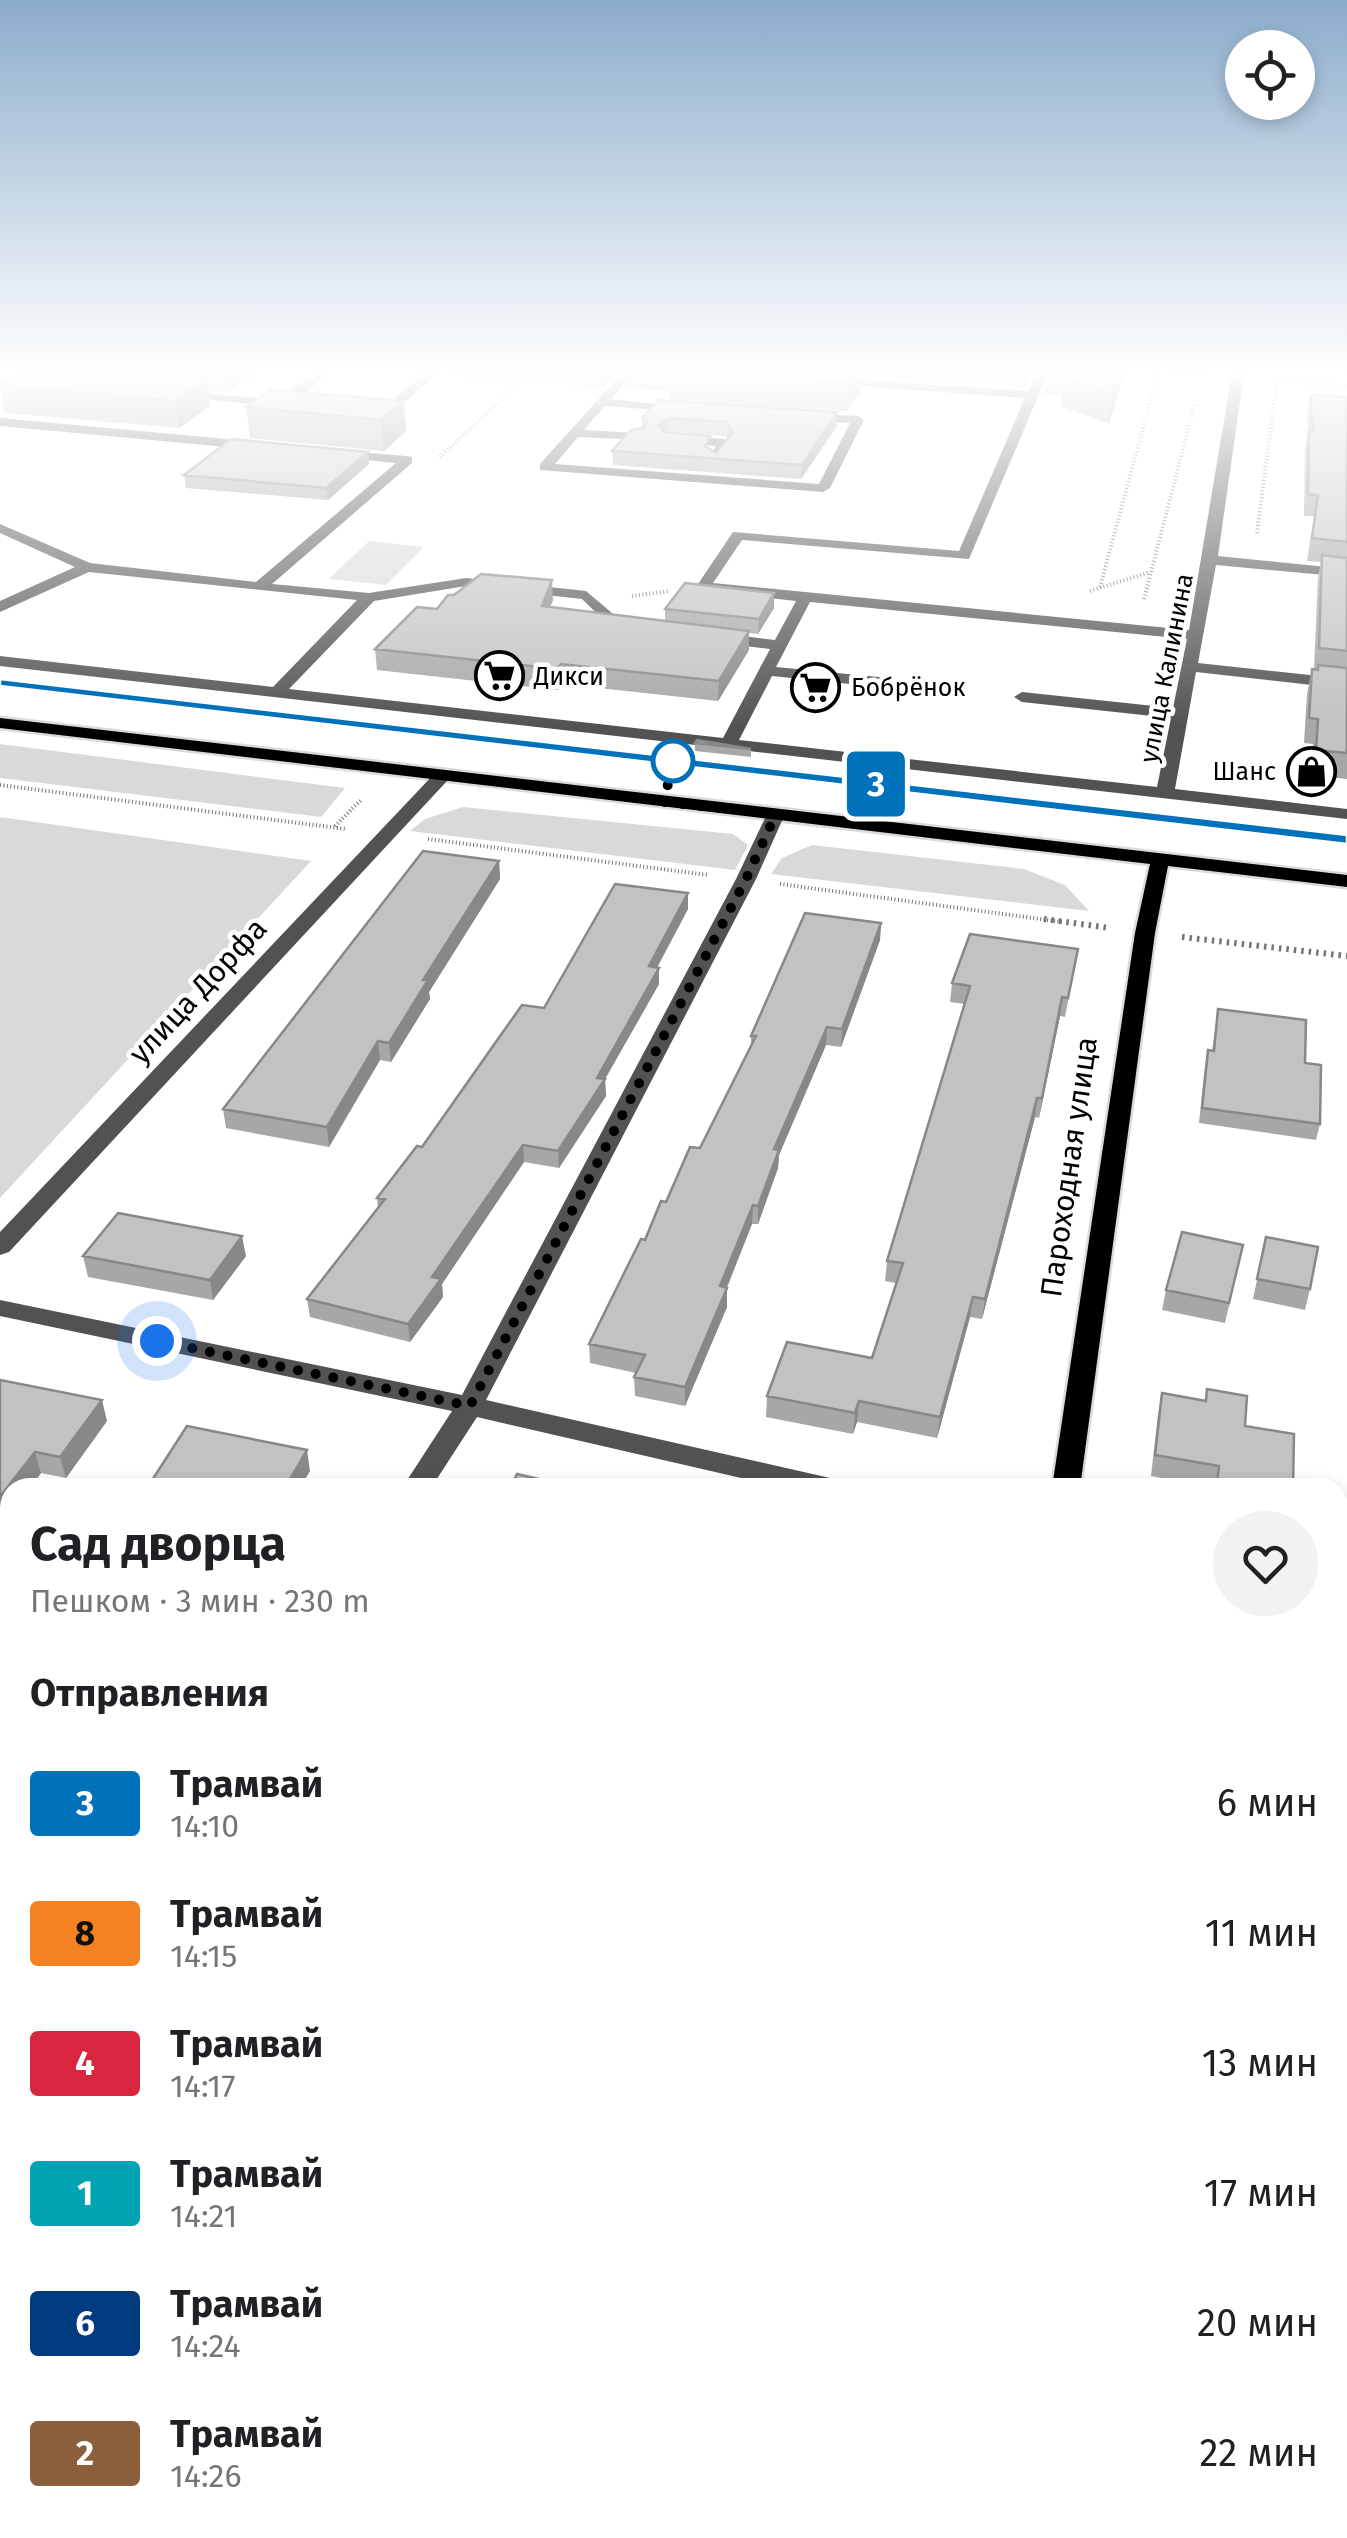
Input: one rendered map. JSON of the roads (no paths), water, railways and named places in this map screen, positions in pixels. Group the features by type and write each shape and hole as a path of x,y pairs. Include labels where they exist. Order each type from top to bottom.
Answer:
{"main road":[{"path":"0,724 1347,881"},
{"name":"Пароходная улица","path":"1067,1478 1145,933 1160,860"}],"street":[{"path":"259,587 371,491"},
{"path":"991,491 964,556 738,535 703,587 1196,635"},
{"name":"улица Калинина","path":"1165,793 1220,491"},
{"path":"0,528 88,567 259,587 369,598 466,582 586,595 620,628 638,630"},
{"path":"1210,560 1347,573"},
{"path":"0,607 88,567"},
{"path":"728,744 805,597"},
{"path":"275,694 369,598"},
{"path":"709,638 780,645"},
{"path":"0,660 1347,814"},
{"path":"1190,668 1347,684"},
{"path":"766,671 919,686"},
{"path":"1022,697 1180,714"},
{"name":"улица Дорфа","path":"0,1247 441,777"},
{"path":"423,1478 470,1406 746,879 776,814"},
{"path":"0,1308 470,1406 786,1478"}],"tram line":[{"path":"0,683 1347,840"},
{"name":"3","path":"0,683 1347,840"}],"place":[{"name":"Дикси","path":"499,676"},
{"name":"Бобрёнок","path":"816,687"},
{"name":"Шанс","path":"1311,771"}]}
